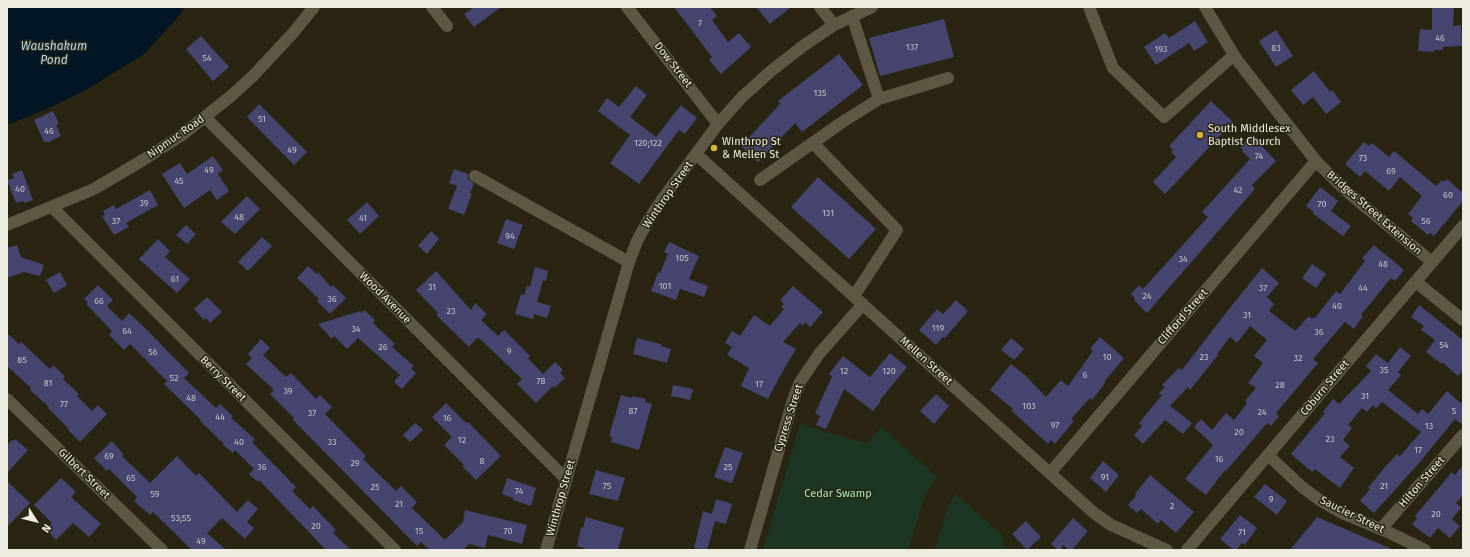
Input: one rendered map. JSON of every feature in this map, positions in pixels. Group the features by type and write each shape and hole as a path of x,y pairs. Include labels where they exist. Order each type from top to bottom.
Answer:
{"street":[{"name":"Nipmuc Road","path":"7,225 94,189 182,135 231,96 273,56 314,7"},
{"path":"432,7 447,26"},
{"name":"Dow Street","path":"627,7 718,124"},
{"path":"820,7 834,25"},
{"name":"Winthrop Street","path":"546,550 629,262 637,241 648,221 718,124 742,98 771,71 803,46 834,25 872,7"},
{"path":"1089,7 1114,68 1164,117 1234,55"},
{"name":"Bridges Street Extension","path":"1205,7 1234,55 1316,161 1345,190 1432,262"},
{"path":"852,16 879,99"},
{"path":"760,180 879,99 948,78"},
{"name":"Wood Avenue","path":"205,117 566,479"},
{"path":"813,143 897,230 854,296"},
{"name":"Mellen Street","path":"696,154 1094,513 1111,525 1167,550"},
{"name":"Clifford Street","path":"1050,473 1316,161"},
{"path":"475,176 629,262"},
{"name":"Berry Street","path":"52,207 395,550"},
{"name":"Coburn Street","path":"1187,550 1463,226"},
{"path":"1416,282 1463,320"},
{"name":"Cypress Street","path":"750,550 793,400 800,382 819,354 863,304"},
{"name":"Gilbert Street","path":"7,399 162,550"},
{"name":"Hilton Street","path":"1381,529 1463,435"},
{"name":"Saucier Street","path":"1268,455 1302,487 1321,501 1342,513 1381,529 1425,550"}],"green space":[{"name":"Cedar Swamp","path":"800,424 867,444 881,427 937,477 925,495 908,550 763,550"},
{"path":"956,494 1002,535 1004,546 1011,550 935,550 948,506"}],"water":[{"name":"Waushakum Pond","path":"7,7 185,7 177,18 144,54 84,91 42,111 7,125"}],"building":[{"path":"474,7 501,7 474,27 464,14"},
{"path":"674,7 710,7 717,16 712,20 728,42 739,33 751,47 721,74 709,60 712,57"},
{"path":"756,7 791,7 770,24"},
{"path":"1432,7 1454,7 1453,26 1461,25 1462,46 1443,47 1443,50 1434,50 1434,52 1418,51 1420,29 1432,30"},
{"path":"944,19 954,57 880,76 869,38"},
{"path":"1195,21 1208,42 1194,51 1189,43 1156,65 1144,47 1165,33 1169,38"},
{"path":"1276,30 1293,56 1276,67 1259,41"},
{"path":"201,36 229,67 213,81 186,49"},
{"path":"839,54 863,85 802,132 795,123 758,162 741,146 780,104 778,101"},
{"path":"1314,71 1330,92 1332,90 1341,102 1326,114 1313,97 1303,105 1291,90"},
{"path":"636,86 647,95 630,117 656,137 681,105 697,118 685,134 679,130 639,184 610,163 630,135 598,111 607,98 619,107"},
{"path":"1211,101 1233,122 1165,194 1153,182 1176,157 1171,152 1173,150 1169,146"},
{"path":"259,104 307,152 294,165 247,117"},
{"path":"53,111 59,124 56,125 61,136 49,142 44,142 34,120"},
{"path":"1253,137 1276,161 1252,185 1255,189 1147,313 1134,300 1135,298 1131,294 1139,285 1143,289 1208,217 1202,212 1250,159 1242,151 1243,150 1240,146 1248,138 1251,140"},
{"path":"1364,142 1369,146 1372,143 1389,157 1394,151 1436,186 1442,180 1444,182 1447,179 1463,193 1463,201 1434,236 1430,233 1428,235 1411,221 1413,218 1408,214 1422,196 1400,177 1389,191 1365,171 1360,177 1345,164"},
{"path":"213,156 223,170 218,174 229,191 217,200 210,190 184,208 162,174 180,163 187,174"},
{"path":"454,169 468,174 468,179 474,184 464,215 448,209 457,186 449,183"},
{"path":"22,170 33,200 24,203 23,201 16,203 7,180 14,178 12,174"},
{"path":"818,177 876,229 849,259 791,207"},
{"path":"1320,187 1338,201 1331,211 1351,226 1343,236 1312,213 1314,212 1306,206"},
{"path":"150,190 158,205 126,223 129,227 114,235 102,216 105,214 103,211 114,205 116,209"},
{"path":"247,196 260,209 235,234 221,222"},
{"path":"367,202 379,216 360,234 347,220"},
{"path":"506,219 523,225 514,249 497,243"},
{"path":"186,225 196,234 187,244 176,235"},
{"path":"431,231 439,239 427,254 418,246"},
{"path":"262,237 272,246 248,271 238,262"},
{"path":"158,239 170,251 165,257 190,279 177,293 139,259"},
{"path":"669,242 699,256 689,279 708,286 704,297 680,289 676,300 651,291 658,272 660,273 668,254 664,252"},
{"path":"17,245 21,257 44,265 40,276 24,272 7,278 7,248"},
{"path":"1374,245 1404,270 1395,281 1391,278 1361,315 1363,316 1354,329 1345,322 1313,359 1318,363 1276,413 1279,416 1271,426 1267,423 1226,471 1225,470 1206,495 1185,479 1213,445 1194,427 1201,419 1212,430 1226,413 1234,420 1247,403 1245,401 1256,388 1248,383 1263,363 1254,356 1267,340 1250,326 1237,343 1230,337 1217,354 1218,355 1190,390 1188,387 1170,406 1192,423 1183,434 1165,420 1143,444 1134,435 1142,426 1139,423 1162,395 1159,393 1165,387 1162,385 1179,368 1182,370 1262,268 1279,283 1267,297 1274,304 1269,311 1295,331 1309,316 1312,319 1314,317 1315,318 1336,291 1340,294 1365,261 1362,258"},
{"path":"1312,264 1326,274 1316,288 1302,278"},
{"path":"308,266 317,274 318,272 331,287 333,285 346,298 330,314 317,301 319,299 297,278"},
{"path":"535,267 548,271 546,281 543,280 537,302 551,306 547,318 534,314 533,319 515,314 521,294 524,295 527,286 530,286"},
{"path":"436,271 471,310 475,303 487,314 481,320 498,336 504,330 530,356 528,358 543,374 555,362 563,370 560,373 565,378 554,388 553,386 536,403 517,384 522,379 480,339 477,338 469,347 436,315 438,313 416,290"},
{"path":"60,272 67,285 54,293 46,280"},
{"path":"98,285 113,300 107,306 122,321 129,313 189,373 184,378 216,408 220,404 233,416 231,418 255,439 252,442 296,487 292,491 310,509 313,506 336,530 333,533 351,550 326,550 259,480 258,482 249,474 254,469 235,450 233,453 223,445 224,444 200,421 201,420 164,384 167,381 130,344 124,350 109,335 112,331 86,304 88,302 84,299"},
{"path":"793,286 823,312 810,327 805,322 803,326 800,323 783,342 796,349 768,399 741,386 749,368 727,355 732,347 725,343 732,331 740,336 754,315 770,326 784,309 781,307 784,304 780,300"},
{"path":"207,297 222,312 210,323 206,318 204,320 194,309"},
{"path":"956,300 968,311 945,338 943,337 936,345 919,330 937,309 943,314"},
{"path":"1419,305 1463,340 1463,370 1458,376 1442,362 1442,364 1426,352 1435,340 1421,330 1424,326 1411,317"},
{"path":"364,310 375,320 373,323 395,344 392,347 414,366 411,368 416,373 402,389 394,382 400,375 358,338 347,349 334,336 332,339 318,324 360,311 362,313"},
{"path":"7,333 19,344 21,342 50,369 53,365 65,376 63,379 79,394 77,396 92,411 98,405 107,414 80,442 48,408 49,407 30,390 31,388 7,366"},
{"path":"1100,337 1124,358 1104,382 1105,383 1092,400 1090,398 1071,419 1074,421 1055,444 1051,440 1048,444 1011,410 1013,409 990,390 1011,364 1026,376 1046,397 1061,380 1068,386 1093,351 1090,349"},
{"path":"637,338 661,344 661,346 671,349 667,363 633,354"},
{"path":"1011,338 1024,349 1014,360 1001,350"},
{"path":"261,339 270,348 263,355 286,377 291,373 316,399 320,395 332,407 325,414 366,456 363,459 396,491 401,486 417,502 412,508 445,540 463,522 465,510 527,525 522,544 488,535 485,548 469,544 463,550 430,550 421,542 417,546 292,419 294,418 270,394 274,390 246,364 252,358 248,354"},
{"path":"1400,347 1411,356 1398,372 1401,375 1388,390 1418,414 1422,409 1428,414 1447,391 1463,405 1463,425 1455,419 1420,462 1374,513 1360,501 1370,489 1368,488 1385,467 1397,454 1400,456 1421,432 1382,402 1376,408 1373,405 1367,412 1362,408 1348,425 1352,428 1343,440 1350,446 1340,457 1354,468 1340,488 1315,469 1312,472 1291,454 1325,413 1323,412 1333,399 1339,404 1371,371 1366,366 1376,354 1388,363"},
{"path":"890,353 907,367 873,411 844,389 826,429 816,425 820,416 815,413 832,377 829,374 843,356 870,377"},
{"path":"673,385 693,389 690,400 671,396"},
{"path":"936,394 949,406 934,424 920,411"},
{"path":"621,395 632,398 632,396 646,399 645,402 652,404 639,450 611,442 612,437 609,436"},
{"path":"446,403 466,423 468,422 501,456 476,480 462,466 464,465 444,445 452,437 432,417"},
{"path":"415,423 423,430 410,442 403,435"},
{"path":"15,439 28,450 7,473 7,445"},
{"path":"112,441 124,455 122,456 150,483 177,456 196,476 199,473 237,512 248,500 258,509 247,522 254,528 245,539 222,518 207,533 226,550 192,550 153,512 150,515 134,501 137,497 109,469 107,471 94,458"},
{"path":"725,447 743,453 732,483 714,477"},
{"path":"1103,461 1119,475 1106,492 1090,478"},
{"path":"1463,465 1463,495 1456,503 1461,508 1452,519 1460,526 1450,538 1438,528 1430,538 1412,524 1417,518 1415,516 1452,472 1455,475"},
{"path":"596,470 625,478 618,501 589,494"},
{"path":"1150,475 1194,512 1176,533 1161,520 1158,524 1141,509 1137,513 1128,505"},
{"path":"61,478 76,492 71,497 101,524 89,537 73,523 56,540 46,529 52,523 34,505"},
{"path":"507,478 536,488 531,506 513,500 513,498 502,494"},
{"path":"7,481 30,503 7,527"},
{"path":"1265,484 1287,501 1277,515 1254,497"},
{"path":"716,499 732,504 726,524 715,521 707,550 694,548 703,511 712,514"},
{"path":"1240,515 1257,528 1245,545 1242,543 1236,550 1234,550 1220,539"},
{"path":"586,517 624,528 618,550 590,550 577,546 581,527 583,528"},
{"path":"1317,517 1394,550 1290,550"},
{"path":"1073,518 1088,531 1072,550 1069,550 1063,545 1060,550 1058,550 1051,544"},
{"path":"1026,521 1041,537 1027,550 1012,534"}],"place":[{"name":"South Middlesex Baptist Church","path":"1200,135"},
{"name":"Winthrop St & Mellen St","path":"714,148"}]}
